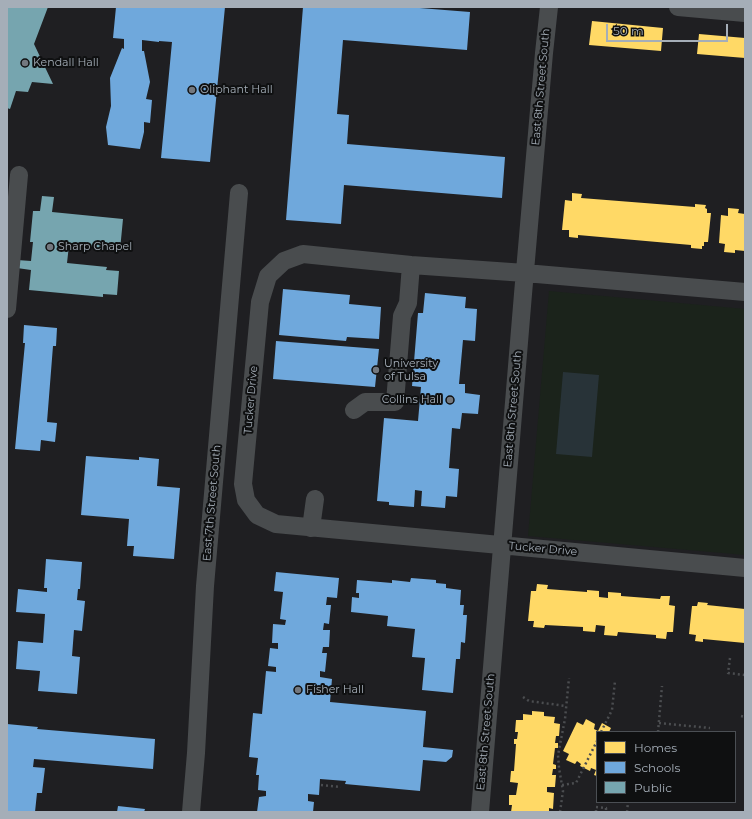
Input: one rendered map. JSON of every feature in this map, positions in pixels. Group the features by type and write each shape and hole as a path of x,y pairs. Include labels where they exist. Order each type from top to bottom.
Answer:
{"street":[{"name":"East 8th Street South","path":"480,812 543,61 549,7"},
{"path":"678,7 745,13"},
{"path":"7,309 19,175"},
{"name":"East 7th Street South","path":"191,812 196,753 205,586 239,193"},
{"name":"Tucker Drive","path":"745,292 525,273 411,265 303,254 284,261 268,276 260,302 243,484 246,500 257,515 276,524 745,568"},
{"path":"354,410 365,402 395,402 402,316 408,303 411,265"},
{"path":"311,528 315,499"}],"path":[{"path":"730,658 728,673 745,675"},
{"path":"560,812 563,791 558,755 565,719 568,678"},
{"path":"602,731 612,710 615,681"},
{"path":"658,731 662,686"},
{"path":"523,697 528,701 566,706"},
{"path":"741,716 745,717"},
{"path":"659,723 710,728"},
{"path":"562,785 576,783 596,743"},
{"path":"321,786 341,787"},
{"path":"596,812 596,807 606,808 606,812"}],"shaded area":[{"name":"University of Tulsa","path":"7,7 745,7 745,812 7,812"},
{"path":"549,291 745,309 745,555 528,536"},
{"path":"563,372 599,375 592,457 556,454"}],"building: Homes":[{"path":"592,21 663,28 661,51 589,45"},
{"path":"699,34 745,38 745,58 697,54"},
{"path":"572,193 582,194 581,198 695,207 695,204 706,205 705,208 707,209 707,213 711,213 708,242 704,242 702,249 691,248 691,245 578,235 578,238 569,237 569,230 562,230 565,200 572,201"},
{"path":"728,208 739,209 738,213 745,214 745,251 735,250 735,253 724,252 725,244 719,243 721,215 728,216"},
{"path":"537,584 548,585 547,589 587,592 587,590 599,591 599,597 608,598 608,592 621,593 621,596 660,599 661,596 670,596 669,605 675,606 673,632 667,632 666,639 656,638 656,635 618,632 617,636 604,635 605,626 596,625 595,632 583,631 583,627 545,625 544,628 533,627 534,621 528,621 531,591 536,591"},
{"path":"698,602 708,603 707,605 745,609 745,643 703,639 703,642 695,641 696,635 689,634 692,606 697,606"},
{"path":"532,711 544,712 544,716 555,717 554,723 560,724 559,736 556,736 555,743 558,743 558,748 555,748 553,764 556,765 556,769 553,769 552,775 556,775 555,787 547,787 547,792 554,793 553,809 549,808 549,812 511,812 512,805 509,805 509,795 516,795 518,783 510,782 511,771 514,771 516,744 514,744 514,739 517,739 518,732 515,732 516,720 523,720 523,714 532,715"},
{"path":"586,719 595,724 594,729 598,731 596,731 596,770 591,768 590,771 580,766 581,764 577,761 575,764 566,760 569,754 563,751 577,722 583,725"},
{"path":"602,723 611,728 610,731 598,731"}],"building: Schools":[{"name":"Oliphant Hall","path":"116,7 225,7 210,162 161,158 172,42 142,40 142,51 144,51 150,82 146,99 152,100 150,123 144,122 144,132 140,149 108,145 106,127 111,106 110,78 122,48 124,49 124,39 113,38"},
{"path":"303,7 407,7 470,12 467,50 343,40 337,114 349,115 347,144 505,157 502,198 344,185 341,224 286,220"},
{"path":"283,289 350,295 349,304 381,307 379,339 347,337 346,341 279,335"},
{"name":"Collins Hall","path":"425,293 466,297 465,308 477,309 475,341 463,340 459,384 465,384 465,393 480,395 478,414 462,413 460,429 452,428 449,468 459,469 457,497 446,496 445,508 421,506 422,491 415,490 414,507 389,505 389,502 377,501 384,418 418,421 421,387 412,386 418,313 423,313"},
{"path":"24,325 57,328 56,346 53,346 47,422 57,423 55,442 41,440 40,451 15,449 25,343 23,343"},
{"path":"276,341 379,349 375,387 273,379"},
{"path":"86,456 139,460 139,457 159,459 157,486 180,488 174,559 133,556 134,546 127,546 129,519 81,515"},
{"path":"46,559 82,562 80,589 78,589 77,600 85,601 82,631 74,630 72,656 80,657 77,694 38,691 40,671 16,669 18,641 43,643 45,614 16,612 18,589 47,592 47,588 44,588"},
{"name":"Fisher Hall","path":"276,572 339,578 337,598 327,597 326,605 331,605 329,624 324,623 323,630 330,630 329,647 323,647 322,653 327,653 325,672 320,671 320,677 332,679 330,702 426,711 423,747 453,750 452,757 446,762 423,760 420,791 345,784 346,781 320,779 319,795 308,794 308,801 314,802 313,812 257,812 259,797 266,796 266,791 258,790 259,775 256,775 258,758 249,757 253,713 262,714 266,671 276,672 276,667 268,666 270,648 278,649 278,643 272,643 273,624 285,625 286,620 280,619 283,592 274,591"},
{"path":"411,578 436,580 436,583 446,584 446,588 461,590 460,605 464,605 463,615 467,615 465,643 461,642 460,659 456,659 453,693 422,690 425,658 412,657 415,629 387,626 388,616 351,612 352,597 359,598 359,593 356,593 357,580 392,583 392,580 410,582"},
{"path":"7,724 38,727 37,729 155,739 153,769 34,759 33,767 45,768 42,793 37,793 35,812 7,812"},
{"path":"118,806 145,809 144,812 117,812"}],"building: Public":[{"name":"Kendall Hall","path":"7,7 48,7 34,44 53,84 32,82 28,92 16,91 10,109 7,108"},
{"name":"Sharp Chapel","path":"42,196 54,197 52,212 123,219 120,250 69,245 67,263 107,267 106,270 119,271 117,295 103,294 103,297 29,290 31,270 17,268 17,260 31,261 33,242 30,242 33,211 40,211"}],"place":[{"name":"Kendall Hall","path":"25,63"},
{"name":"Oliphant Hall","path":"192,90"},
{"name":"Sharp Chapel","path":"50,247"},
{"name":"University of Tulsa","path":"376,370"},
{"name":"Collins Hall","path":"450,400"},
{"name":"Fisher Hall","path":"298,690"}]}
